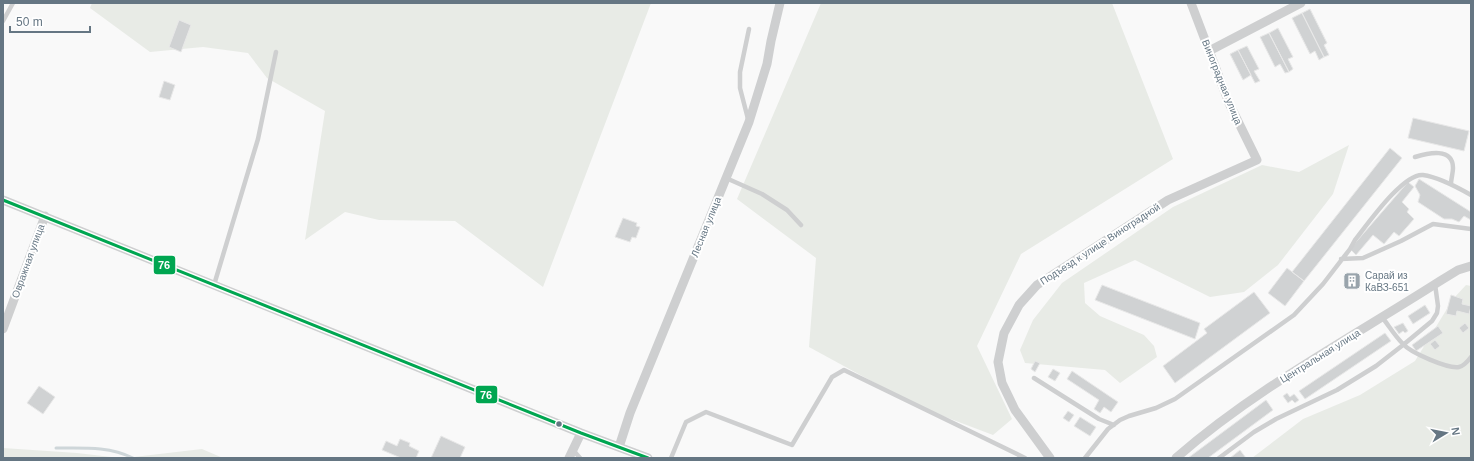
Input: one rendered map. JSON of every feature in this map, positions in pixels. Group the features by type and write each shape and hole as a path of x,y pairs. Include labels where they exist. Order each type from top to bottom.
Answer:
{"street":[{"name":"Лесная улица","path":"619,447 630,413 749,122 767,64 780,3"},
{"name":"Виноградная улица","path":"1191,3 1229,103 1256,160"},
{"path":"1209,51 1300,3"},
{"name":"Подъезд к улице Виноградной","path":"1050,458 1015,410 1002,383 998,362 1004,333 1018,305 1037,285 1168,200 1256,160"},
{"path":"3,200 581,433 648,458"},
{"name":"Овражная улица","path":"3,329 45,216"},
{"name":"Центральная улица","path":"1176,458 1236,410 1435,284 1458,270 1471,266"},
{"path":"571,454 581,433"}],"lane":[{"path":"3,21 13,3"},
{"path":"749,29 740,72 740,88 749,122"},
{"path":"214,285 258,139 276,52"},
{"path":"1415,157 1438,152 1444,153 1448,156 1452,161 1453,168 1451,184"},
{"path":"1085,458 1108,429 1120,420 1156,408 1175,399 1294,315 1323,284 1394,192 1408,179 1422,174 1451,184 1471,195"},
{"path":"726,178 762,194 787,210 801,225"},
{"path":"1341,259 1363,258 1401,241 1433,224 1471,229"},
{"path":"1219,458 1254,432 1276,419 1337,390 1376,366 1403,345 1432,321 1438,313 1435,284"},
{"path":"1382,317 1403,345 1411,351 1436,362 1454,367 1464,365 1471,357"},
{"path":"671,458 686,422 706,412 792,445 832,377 844,370 1025,458"},
{"path":"1034,378 1100,419 1114,425"},
{"path":"571,454 580,458"}],"shaded area":[{"path":"92,3 651,3 543,287 455,221 379,220 345,212 305,240 325,111 267,78 248,53 203,47 150,52 90,8"},
{"path":"821,3 1112,3 1173,159 1021,254 977,346 1012,419 993,435 919,407 809,347 816,258 737,199"},
{"path":"1349,145 1333,194 1278,265 1244,292 1210,297 1135,260 1084,283 1085,303 1100,316 1144,335 1154,346 1157,357 1120,383 1105,370 1025,363 1020,350 1033,320 1062,283 1173,207 1262,165 1299,172"},
{"path":"1466,285 1471,286 1471,458 1252,458 1303,419 1360,395 1415,361 1453,299"},
{"path":"3,448 77,453 120,458 3,458"},
{"path":"202,449 223,458 125,458"}],"building":[{"path":"1310,9 1327,43 1324,45 1329,55 1324,57 1302,13"},
{"path":"1302,13 1324,57 1319,60 1315,51 1310,54 1292,18"},
{"path":"179,20 191,25 181,52 169,47"},
{"path":"1278,28 1293,57 1288,59 1293,69 1289,72 1269,33"},
{"path":"1269,33 1289,72 1285,73 1280,64 1275,67 1260,37"},
{"path":"1247,46 1259,69 1254,71 1260,81 1255,83 1238,50"},
{"path":"1238,50 1251,75 1243,80 1230,54"},
{"path":"164,81 175,85 170,100 159,97"},
{"path":"1413,118 1469,131 1464,151 1408,138"},
{"path":"1390,148 1402,158 1304,281 1292,272"},
{"path":"1419,179 1471,212 1471,220 1464,216 1459,222 1452,219 1444,219 1418,202 1420,195 1415,186"},
{"path":"1408,182 1414,187 1402,202 1409,209 1407,212 1414,219 1399,236 1394,232 1384,244 1373,235 1356,255 1350,249"},
{"path":"623,218 637,223 636,226 640,227 636,238 632,237 630,242 615,237"},
{"path":"1287,268 1304,281 1285,306 1268,293"},
{"path":"1102,285 1200,323 1195,339 1095,300"},
{"path":"1254,292 1270,313 1175,383 1163,366 1207,333 1204,329"},
{"path":"1451,295 1463,299 1462,304 1471,306 1469,314 1457,311 1456,316 1446,314"},
{"path":"1425,305 1430,313 1413,324 1408,316"},
{"path":"1403,323 1408,331 1405,333 1403,331 1399,334 1394,327"},
{"path":"1465,323 1469,328 1463,333 1459,328"},
{"path":"1438,326 1443,333 1416,351 1412,345"},
{"path":"1385,333 1391,341 1305,399 1299,391"},
{"path":"1435,340 1440,346 1435,350 1430,344"},
{"path":"1035,361 1040,363 1035,372 1031,369"},
{"path":"1053,369 1060,373 1055,381 1048,377"},
{"path":"1072,371 1118,402 1111,412 1104,407 1100,413 1094,409 1099,400 1067,379"},
{"path":"39,386 55,397 43,414 27,403"},
{"path":"1287,393 1290,397 1294,394 1299,400 1295,403 1292,400 1288,403 1283,396"},
{"path":"1266,400 1273,410 1208,458 1188,458"},
{"path":"1068,411 1074,415 1069,422 1063,418"},
{"path":"1080,417 1096,427 1090,436 1074,426"},
{"path":"441,436 465,447 460,458 431,458"},
{"path":"400,439 410,443 409,446 419,451 416,458 401,458 382,450 386,441 397,446"},
{"path":"1240,450 1246,458 1230,458"}],"waterway":[{"path":"56,448 86,448 115,451 133,458"}],"transit line":[{"name":"76","path":"3,200 581,433 648,458"}],"place":[{"name":"Сарай из КаВЗ-651","path":"1352,281"}]}
